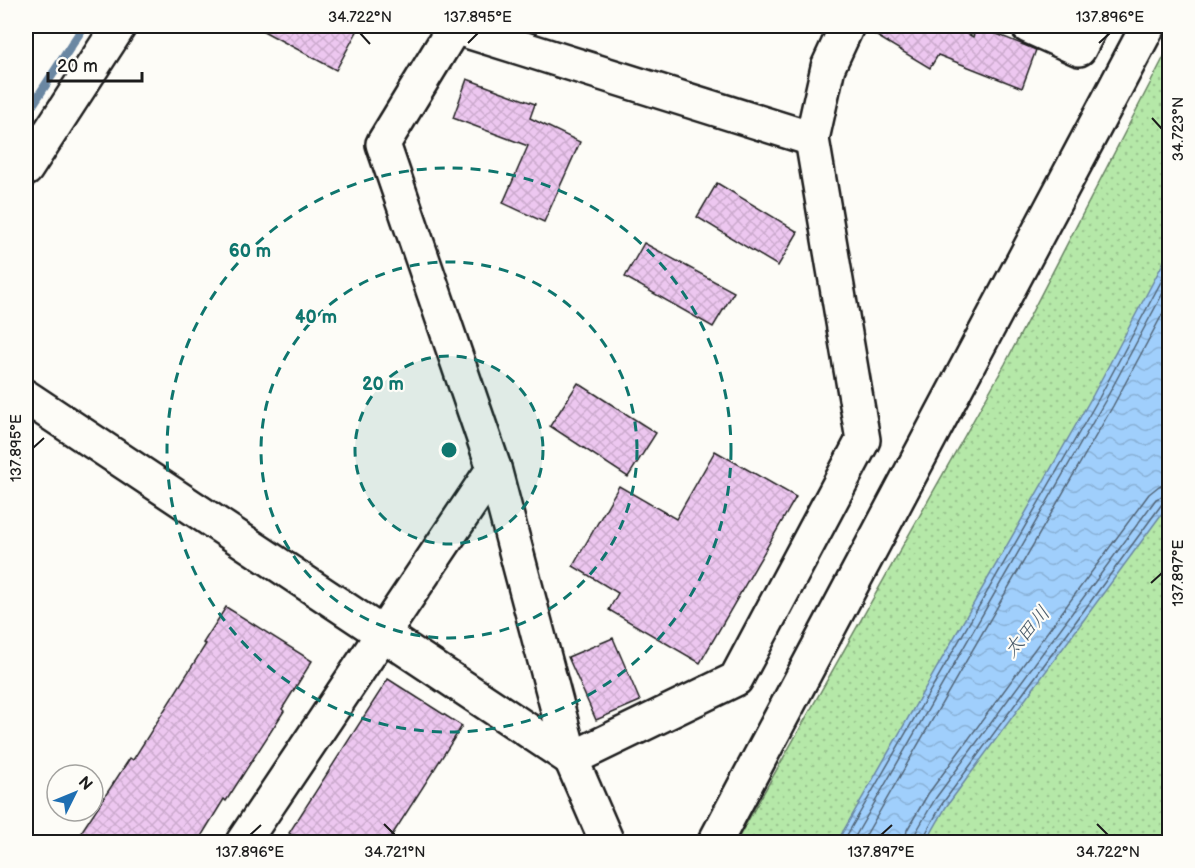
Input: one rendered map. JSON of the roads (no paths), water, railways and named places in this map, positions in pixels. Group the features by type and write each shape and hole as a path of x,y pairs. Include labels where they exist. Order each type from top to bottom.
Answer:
{"street":[{"path":"26,169 119,26"},
{"path":"607,843 571,759 494,468 383,144 454,26 812,139"},
{"path":"571,759 736,679 863,440 812,139 828,67 847,26"},
{"path":"1028,26 1079,50 1091,26"},
{"path":"715,843 1148,26"},
{"path":"26,397 571,759"},
{"path":"243,843 494,468"}],"water":[{"name":"太田川","path":"1169,252 1169,504 946,807 926,842 837,842 1093,395"}],"waterway":[{"path":"26,115 84,26"}]}
